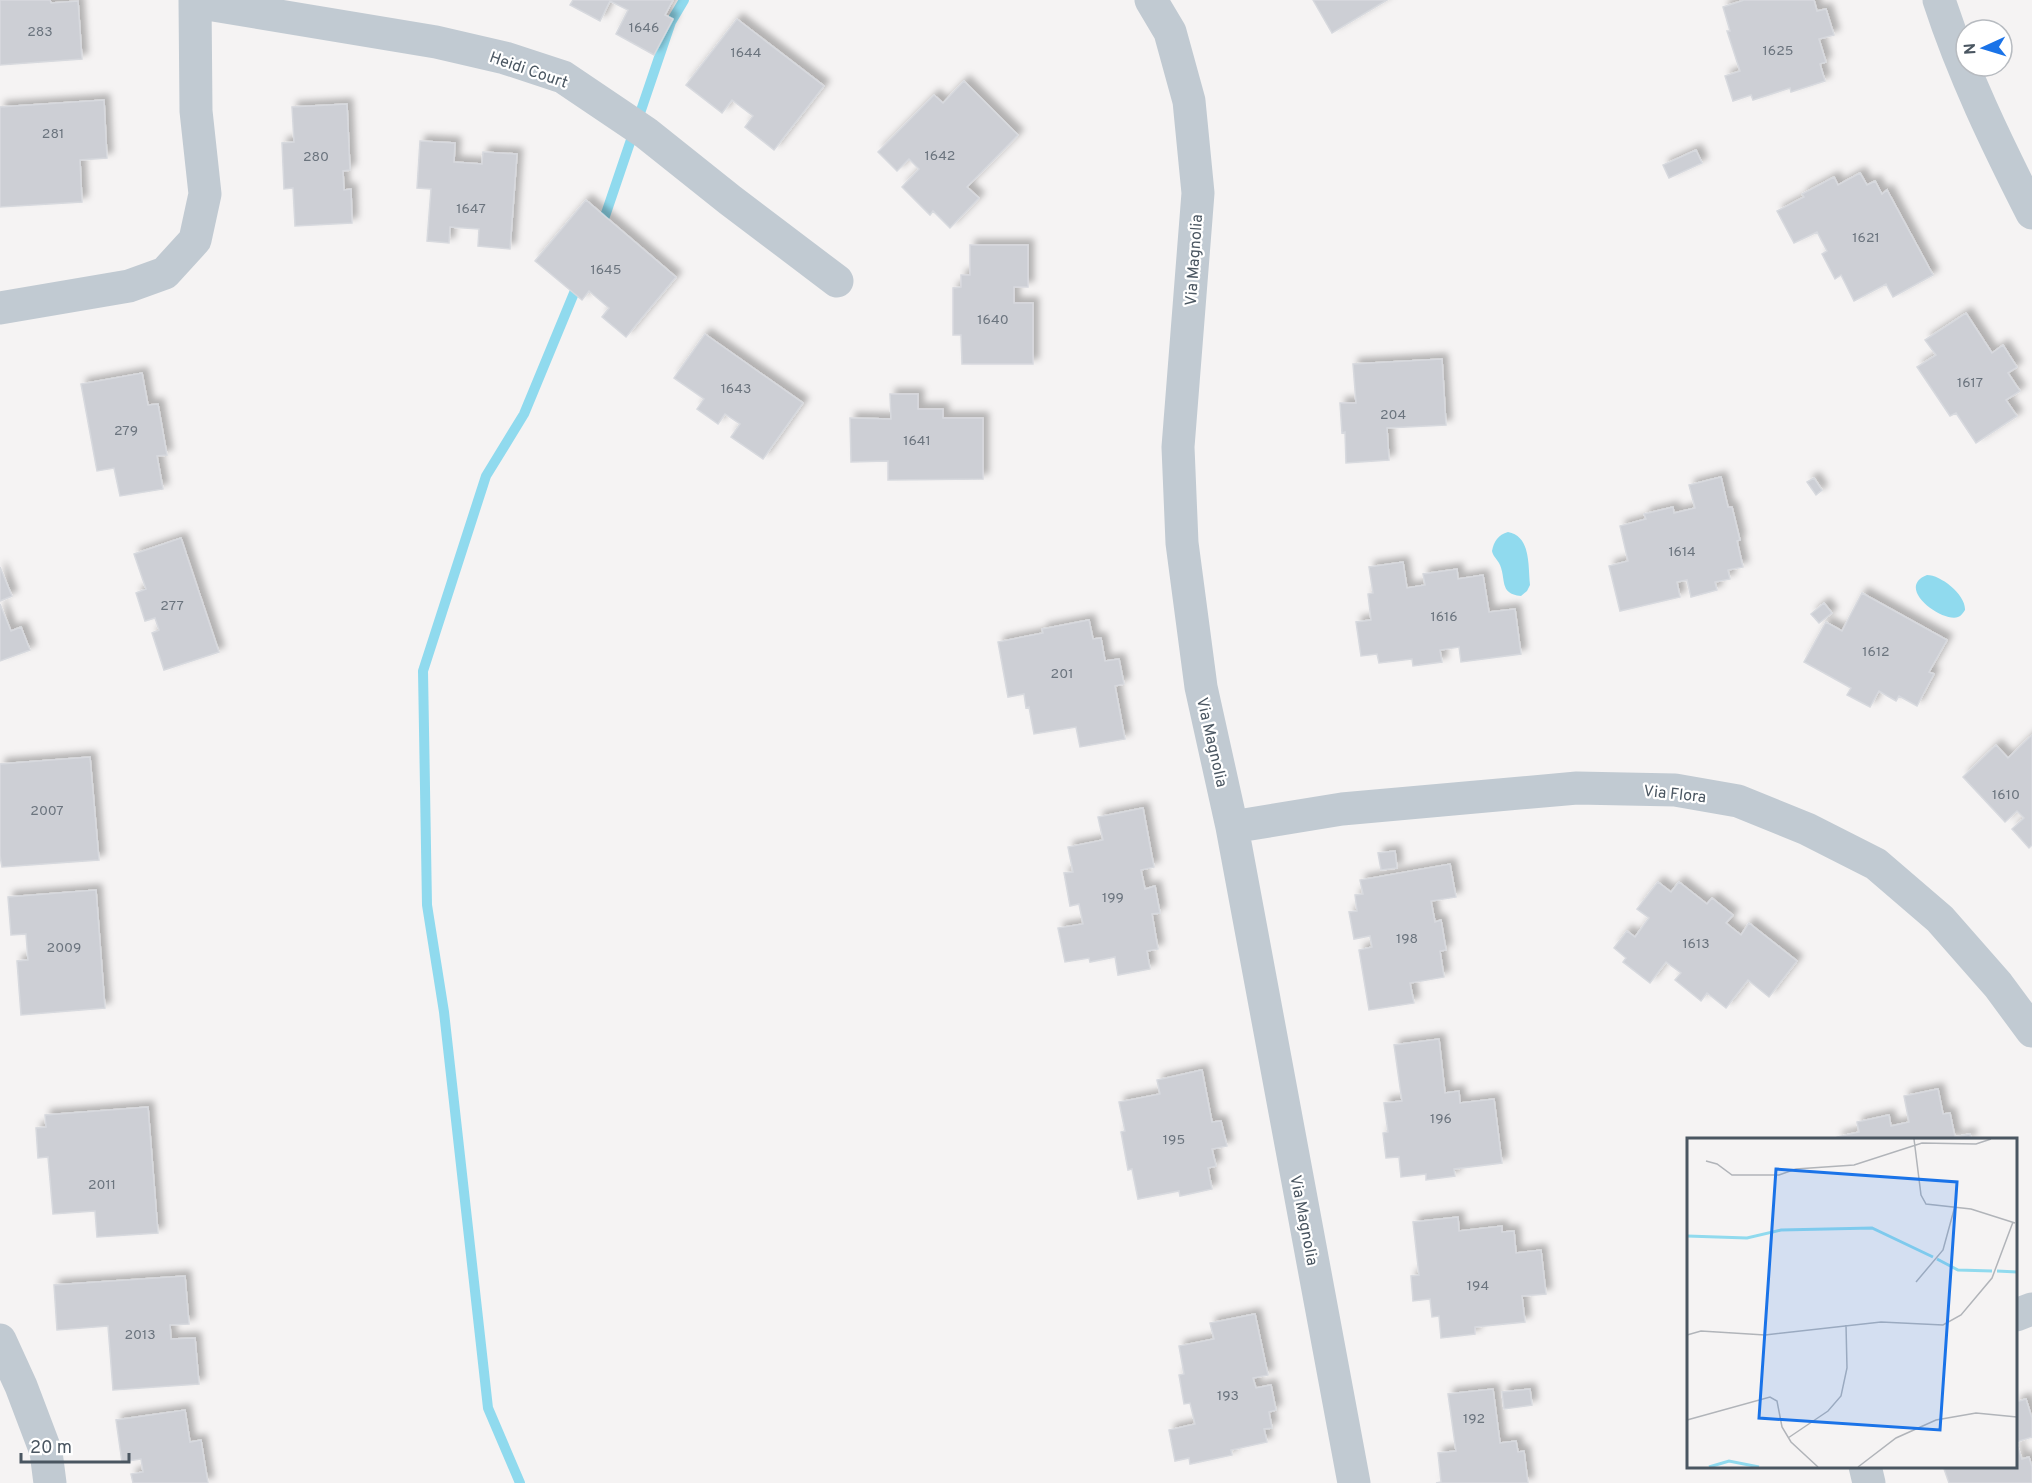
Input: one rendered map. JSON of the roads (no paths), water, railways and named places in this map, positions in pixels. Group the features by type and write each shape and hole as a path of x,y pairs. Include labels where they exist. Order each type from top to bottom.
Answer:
{"street":[{"name":"Via Magnolia","path":"1151,0 1170,32 1189,101 1198,193 1178,447 1182,543 1201,687 1232,827 1354,1483"},
{"path":"1939,0 1952,41 1998,147 2032,213"},
{"path":"0,308 129,286 165,273 195,240 205,194 196,111 195,1"},
{"name":"Heidi Court","path":"195,1 436,42 505,58 563,77 646,133 837,281"},
{"name":"Via Flora","path":"1232,827 1342,809 1577,788 1675,790 1738,801 1807,829 1876,864 1940,919 1998,985 2032,1031"},
{"path":"2017,1315 2032,1309"},
{"path":"0,1340 21,1386 46,1452 50,1483"},
{"path":"1864,1468 1869,1483"}],"water":[{"path":"1508,532 1521,539 1527,553 1530,585 1521,596 1514,595 1506,589 1499,563 1492,551 1497,539"},
{"path":"1927,575 1939,578 1957,592 1965,610 1960,616 1942,615 1918,596 1916,588 1918,581"}],"waterway":[{"path":"601,228 671,22 684,0"},
{"path":"520,1483 488,1408 444,1012 427,905 423,671 486,476 524,414 579,281"}]}
